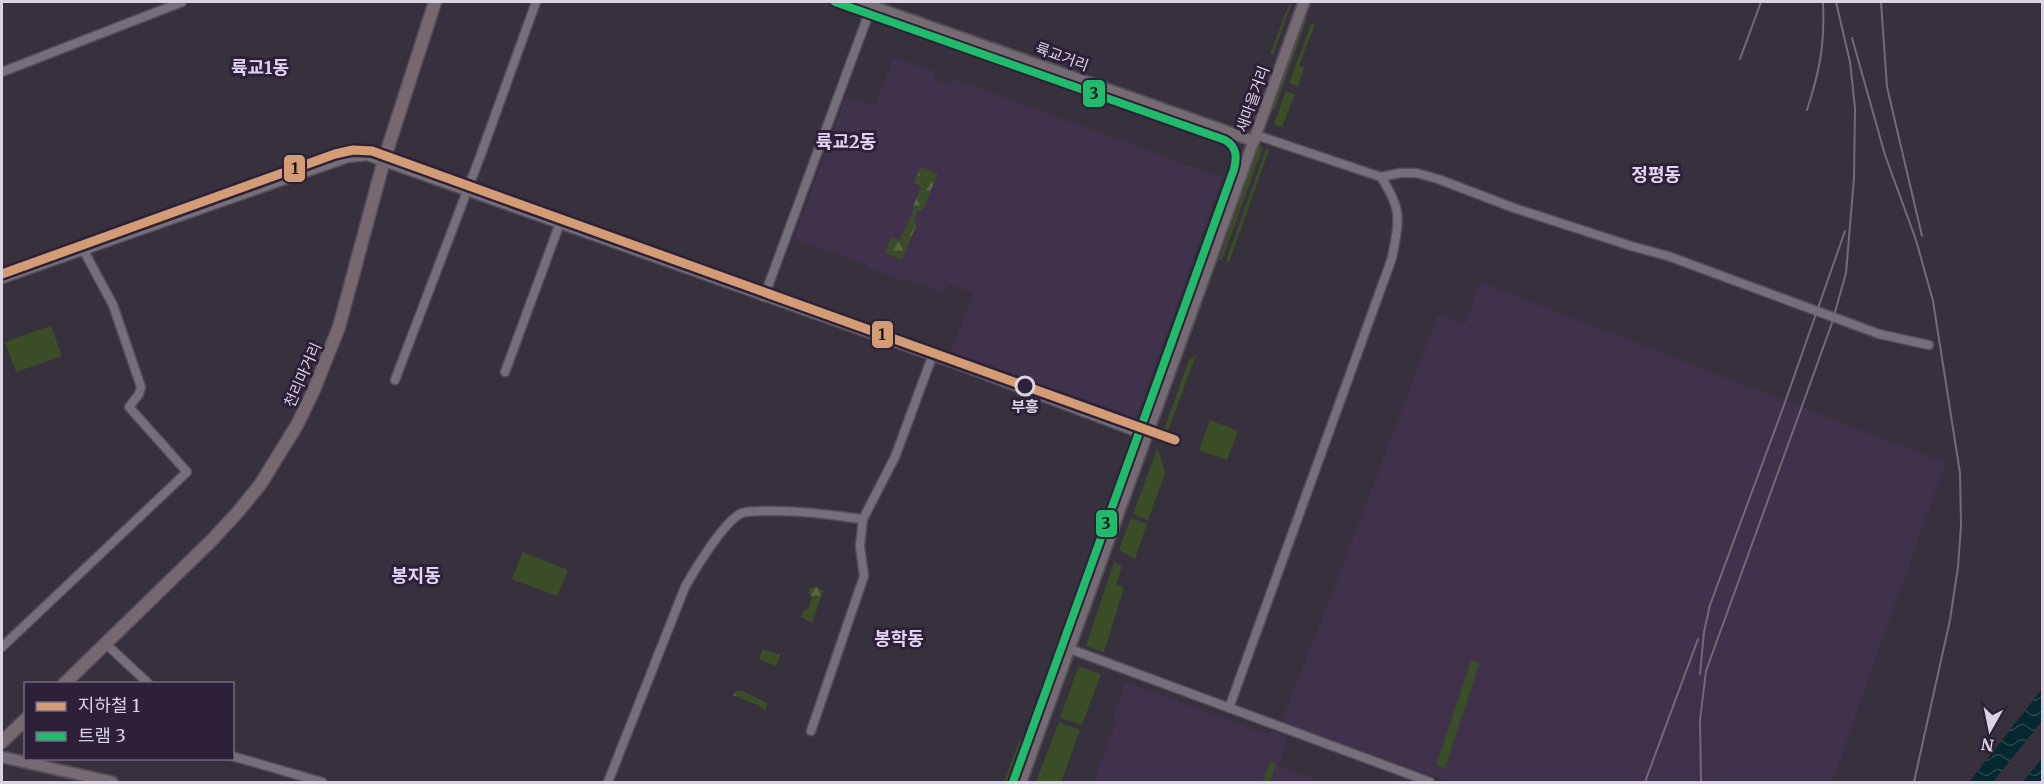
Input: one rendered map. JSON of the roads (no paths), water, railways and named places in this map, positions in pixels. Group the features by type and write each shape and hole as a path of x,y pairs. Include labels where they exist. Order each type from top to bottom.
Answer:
{"highway":[{"name":"천리마거리","path":"66,682 231,520 260,485 288,440 313,392 339,327 384,160 435,2"},
{"path":"2,742 24,721"}],"main road":[{"name":"륙교거리","path":"860,2 873,4 1255,138"},
{"name":"새마을거리","path":"1021,783 1304,2"},
{"path":"2,757 112,783"}],"street":[{"path":"2,72 182,2"},
{"path":"395,380 536,2"},
{"path":"764,297 873,4"},
{"path":"1255,138 1381,177 1400,173 1416,173 1438,179 1514,208 1668,256 1879,334 1929,345"},
{"path":"2,279 348,158 367,156 560,223 1147,436"},
{"path":"1229,708 1392,258 1398,214 1394,197 1381,177"},
{"path":"506,372 560,223"},
{"path":"2,647 187,472 129,407 139,394 141,387 113,305 84,251"},
{"path":"811,731 864,576 860,546 863,519 895,457 932,357"},
{"path":"608,783 686,587 725,527 742,513 756,512 795,510 863,519"},
{"path":"106,644 146,682"},
{"path":"1070,649 1430,783"},
{"path":"234,757 322,783"}],"water":[{"path":"2042,689 2042,721 1993,782 1969,782"},
{"path":"2042,758 2042,782 2023,782"}],"railway":[{"path":"1740,59 1761,2"},
{"path":"1807,110 1821,57 1823,2"},
{"path":"1701,782 1700,720 1706,671 1832,323 1846,273 1854,178 1855,108 1850,62 1836,2"},
{"path":"1881,2 1887,87 1922,236"},
{"path":"1852,38 1885,155 1916,240 1933,301 1960,473 1961,525 1958,567 1950,620 1914,782"},
{"path":"1700,674 1704,632 1710,605 1845,231"},
{"path":"1645,782 1698,639"}],"metro line":[{"name":"1","path":"2,274 335,154 353,150 372,151 1175,440"}],"tram line":[{"name":"3","path":"835,2 1225,140 1232,146 1235,153 1234,169 1013,782"}],"place":[{"name":"부흥","path":"1025,386"}],"district":[{"name":"륙교1동","path":"260,68"},
{"name":"륙교2동","path":"846,142"},
{"name":"정평동","path":"1656,175"},
{"name":"봉지동","path":"416,576"},
{"name":"봉학동","path":"899,639"}]}
